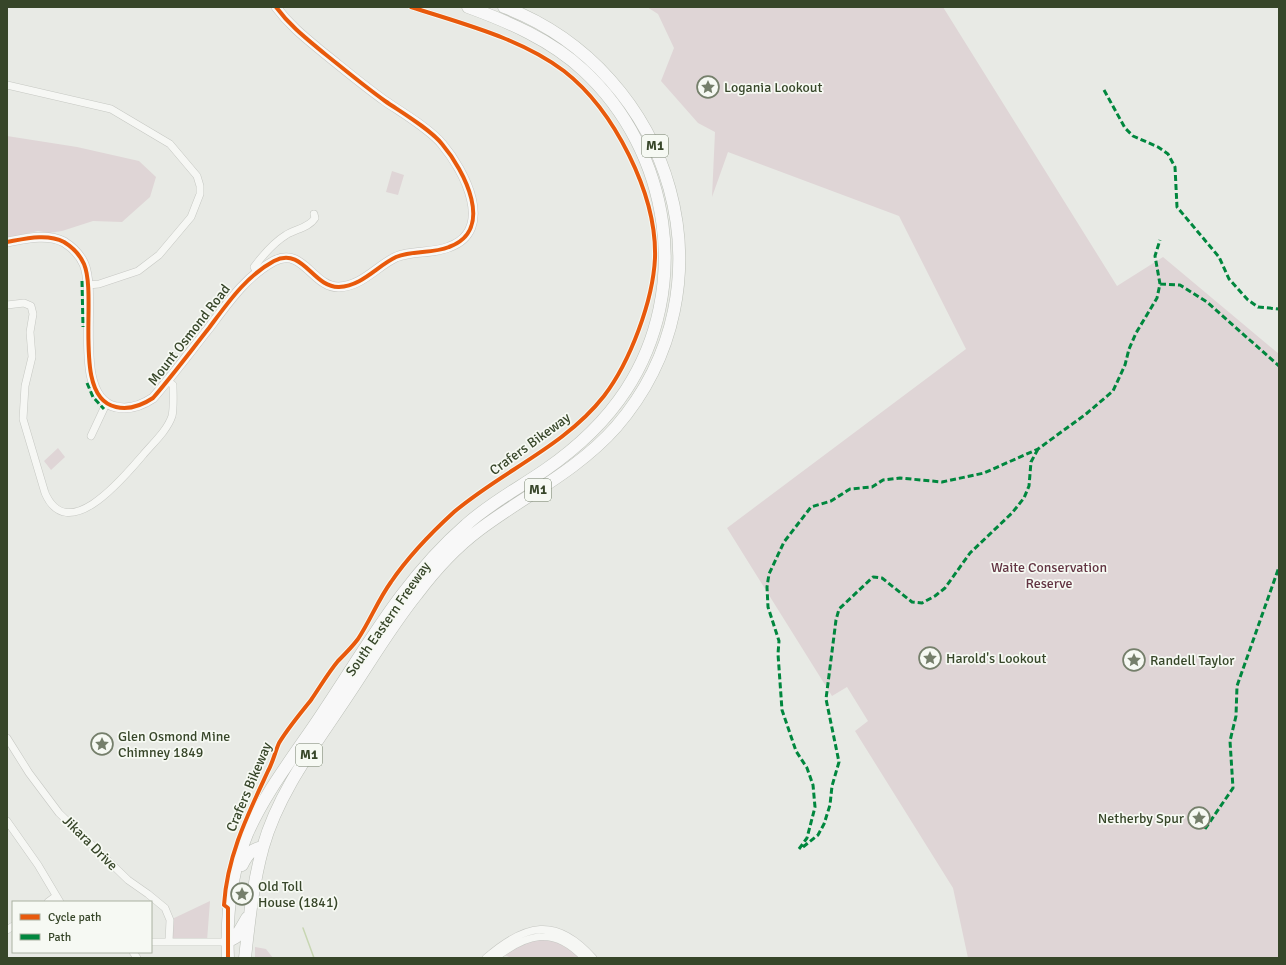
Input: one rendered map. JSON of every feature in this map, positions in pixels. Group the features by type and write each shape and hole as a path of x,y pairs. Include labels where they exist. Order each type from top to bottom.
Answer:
{"highway":[{"name":"South Eastern Freeway","path":"231,888 240,855 251,826 278,780 408,586 427,562 471,520 568,453 595,429 627,389 641,363 652,337 660,309 664,280 665,251 663,222 657,193 648,166 621,114 603,91 583,70 560,52 536,36 468,7"},
{"name":"South Eastern Freeway","path":"263,847 286,792 317,742 398,619 434,572 454,551 477,531 551,482 597,447 617,426 635,402 650,377 668,331 676,294 679,265 675,207 668,178 644,124 628,100 610,78 589,57 566,39 541,24 504,7"},
{"path":"231,888 249,853 256,848 263,847"},
{"name":"M1","path":"244,958 250,914 263,847"},
{"name":"M1","path":"228,958 227,942 231,888"},
{"path":"227,942 236,937 250,914"},
{"path":"227,942 235,944 244,958"}],"street":[{"name":"Mount Osmond Road","path":"106,404 130,408 144,404 153,398 241,287 257,273 276,260 290,258 300,262 327,284 340,287 352,284 403,255 440,250 454,245 469,232 474,217 471,199 464,179 454,160 441,143 364,87 290,24 276,7"},
{"path":"7,85 111,109 170,144 199,180 200,194 191,217 158,255 138,271 99,284 88,285"},
{"path":"257,273 254,267 270,248 286,236 312,222 315,218 314,214"},
{"path":"7,242 42,238 63,242 80,257 86,269 88,285 91,376 96,392 106,404 92,436"},
{"path":"7,305 24,303 31,306 33,314 30,332 32,357 25,386 23,418 45,493 55,509 63,512 71,512 93,505 111,491 137,462 161,434 172,415 173,385 168,380"},
{"name":"Jikara Drive","path":"7,738 29,773 59,813 128,880 165,908 170,920 168,941"},
{"path":"7,821 38,865 58,899"},
{"path":"486,958 515,936 540,929 550,930 567,936 593,958"},
{"path":"495,958 521,941 541,936 565,942 584,958"},
{"path":"152,942 227,942"}],"green space":[{"name":"Waite Conservation Reserve","path":"647,7 943,7 1117,286 1163,257 1279,354 1279,958 968,958 953,888 855,731 868,721 847,687 832,696 727,528 966,349 899,216 728,152 712,197 715,132 698,123 661,81 674,48 658,14"},
{"path":"7,136 77,147 139,161 156,177 150,197 122,222 93,221 62,231 49,233 38,231 7,238"},
{"path":"392,171 404,175 398,195 386,192"},
{"path":"58,448 65,457 51,470 44,461"},
{"path":"210,901 207,941 169,941 170,920"},
{"path":"550,930 590,955 588,958 512,958 494,951 502,945"},
{"path":"255,947 266,949 273,958 255,958"}],"waterway":[{"path":"303,928 314,958"}],"marked path":[{"path":"1104,90 1125,128 1133,136 1158,147 1168,154 1175,167 1177,207 1219,257 1229,279 1248,300 1258,307 1279,309"},
{"path":"799,849 807,838 815,807 813,785 807,768 796,751 782,710 778,654 779,641 768,607 767,587 769,574 784,542 811,507 831,501 850,489 872,487 883,480 900,478 942,482 984,473 1038,449 1086,414 1113,391 1125,365 1129,349 1136,333 1157,298 1160,284 1155,256 1160,240"},
{"path":"82,281 83,327"},
{"path":"1160,284 1180,285 1207,302 1279,366"},
{"path":"87,383 93,397 104,409"},
{"path":"803,847 818,835 824,824 830,805 832,786 839,762 826,699 836,620 839,609 873,577 882,578 912,602 922,603 935,596 945,588 970,553 1012,513 1024,498 1029,486 1031,462 1038,449"},
{"path":"1205,829 1233,788 1230,741 1236,716 1237,686 1279,567"}],"cycle path":[{"path":"7,242 43,237 57,239 73,249 80,257 84,264 88,279 88,344 94,386 102,400 116,407 130,408 153,398 230,300 255,274 274,261 284,258 293,259 330,286 339,287 355,283 396,257 409,253 443,249 463,239 471,227 473,214 471,199 466,184 451,155 437,138 377,95 305,38 276,7"},
{"name":"Crafers Bikeway","path":"228,958 228,908 224,905 229,869 246,819 279,743 311,700 327,675 358,639 386,589 412,554 454,512 473,497 552,444 588,414 604,396 614,382 631,349 645,312 650,293 655,258 654,233 649,207 629,155 615,130 600,108 564,71 529,49 471,26 411,7"}],"place":[{"name":"Logania Lookout","path":"708,87"},
{"name":"Harold's Lookout","path":"930,658"},
{"name":"Randell Taylor","path":"1134,660"},
{"name":"Glen Osmond Mine Chimney 1849","path":"102,744"},
{"name":"Netherby Spur","path":"1199,818"},
{"name":"Old Toll House (1841)","path":"242,894"}]}
